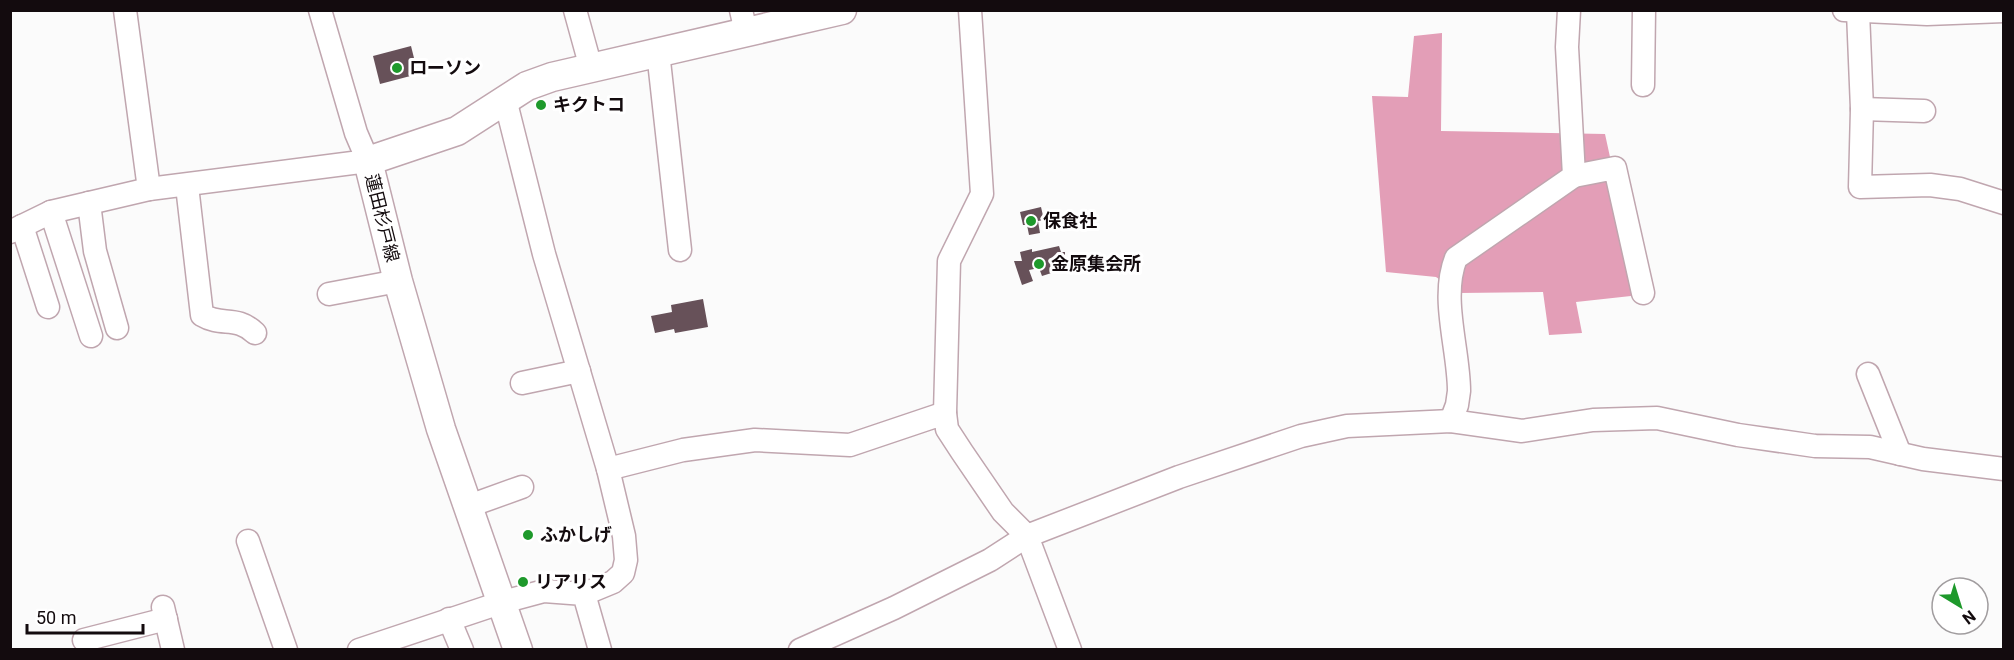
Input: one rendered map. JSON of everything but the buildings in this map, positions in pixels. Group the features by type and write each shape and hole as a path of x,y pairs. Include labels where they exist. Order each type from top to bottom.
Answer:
{"main road":[{"name":"蓮田杉戸線","path":"519,650 441,429 398,281 368,161 457,131 527,86 658,52 744,21 842,10"}],"street":[{"path":"125,10 148,189"},
{"path":"48,307 16,229 51,212 148,189 187,186 368,161 356,133 320,10"},
{"path":"575,10 591,68"},
{"path":"970,10 982,194 949,261 945,413 947,429 1003,512 1027,536 1070,650"},
{"path":"1569,10 1568,47 1574,176"},
{"path":"1643,85 1644,10"},
{"path":"2004,11 1927,14 1851,11 1862,110 1860,187 1930,185 1960,189 2004,203"},
{"path":"658,52 680,250"},
{"path":"358,650 503,602 544,591 584,594 613,582 623,573 626,560 624,536 608,469 544,254 505,99"},
{"path":"1862,110 1924,111"},
{"path":"1451,420 1459,391 1451,302 1451,272 1456,258 1574,176 1614,168 1643,293"},
{"path":"187,186 202,315 212,322 241,322 255,333"},
{"path":"89,203 95,250 117,328"},
{"path":"51,212 91,336"},
{"path":"329,294 398,281"},
{"path":"522,383 579,371"},
{"path":"1868,374 1900,454"},
{"path":"608,469 683,450 754,440 849,445 945,413"},
{"path":"800,650 980,566 1027,536 1179,477 1301,436 1347,426 1451,420 1522,431 1593,420 1657,418 1749,437 1815,446 1870,447 1987,469 2004,469"},
{"path":"469,506 522,487"},
{"path":"248,541 286,650"},
{"path":"584,594 600,650"},
{"path":"84,640 164,613 173,650"},
{"path":"449,620 462,650"}],"shaded area":[{"path":"1442,33 1441,131 1605,134 1640,295 1576,302 1582,333 1549,335 1543,292 1459,293 1436,277 1386,272 1372,96 1408,97 1414,36"}],"place":[{"name":"ローソン","path":"397,68"},
{"name":"キクトコ","path":"541,105"},
{"name":"保食社","path":"1031,221"},
{"name":"金原集会所","path":"1039,264"},
{"name":"ふかしげ","path":"528,535"},
{"name":"リアリス","path":"523,582"}]}
